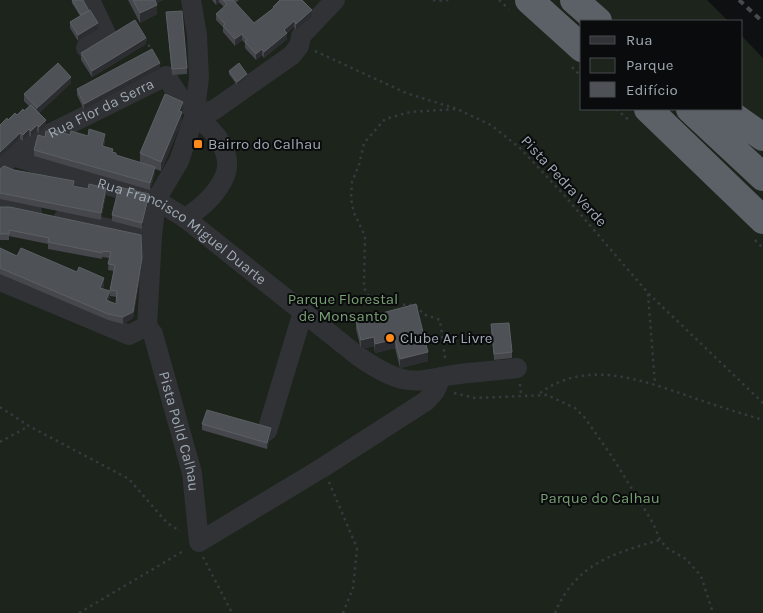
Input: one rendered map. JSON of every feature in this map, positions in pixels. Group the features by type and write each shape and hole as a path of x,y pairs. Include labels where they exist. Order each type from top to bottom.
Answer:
{"highway":[{"path":"529,0 580,46"},
{"path":"574,0 597,20"},
{"path":"649,110 763,220"},
{"path":"691,110 763,177"},
{"path":"724,110 763,137"}],"street":[{"path":"86,48 107,36 90,0"},
{"path":"0,281 129,334 147,326 156,200 179,161 195,111 199,78 197,35 191,0"},
{"path":"195,111 202,113 214,110 292,55 298,46 301,36 336,0"},
{"name":"Rua Flor da Serra","path":"6,162 31,143 166,76 184,104 195,111 217,137 225,151 224,179 210,198 197,211 185,218"},
{"name":"Rua Francisco Miguel Duarte","path":"6,162 156,200 185,218 358,356 395,377 412,381 518,368"},
{"path":"0,206 152,237"},
{"path":"267,431 303,312"},
{"name":"Pista Polld Calhau","path":"147,326 153,334 192,473 199,542"},
{"path":"199,542 322,468 426,401 435,391 441,377"}],"path":[{"path":"433,0 449,0"},
{"path":"144,37 166,76"},
{"name":"Pista Pedra Verde","path":"298,46 308,48 406,93 457,109 491,125 520,148 564,195 648,293 763,403"},
{"path":"457,109 410,112 386,119 364,143 359,165 352,182 351,199 354,213 365,236 364,288 370,298 380,304 413,305 418,307 423,314 440,320 446,355 445,368 441,377 442,382 449,390 466,397 539,394 565,402 575,408 585,418 611,455 653,523 660,540 667,548 686,558 701,576 713,613"},
{"path":"648,293 655,384"},
{"path":"539,394 552,384 570,378 625,376 763,420"},
{"path":"0,407 29,426 129,479 167,523 199,542 202,555 232,613"},
{"path":"0,442 29,426"},
{"path":"322,468 357,548 353,588 344,613"},
{"path":"555,613 563,598 576,581 591,567 607,557 660,540"},
{"path":"79,613 199,542"}],"green space":[{"name":"Parque Florestal de Monsanto","path":"0,0 707,0 727,20 580,20 580,110 743,110 743,37 763,58 763,613 0,613"}],"building":[{"path":"72,0 83,0 89,11 81,15"},
{"path":"133,0 155,0 157,5 140,13"},
{"path":"223,0 233,0 254,23 274,8 280,0 302,0 312,10 296,24 294,21 284,30 287,33 264,52 262,49 256,54 245,42 247,40 242,34 235,39 223,26 225,24 216,14 227,4"},
{"path":"90,10 98,23 78,35 70,22"},
{"path":"182,11 187,68 172,69 166,12"},
{"path":"135,20 146,38 92,71 81,53"},
{"path":"152,49 160,63 84,104 77,89"},
{"path":"58,63 71,77 37,108 24,94"},
{"path":"239,63 247,74 237,82 229,71"},
{"path":"165,94 183,102 179,111 182,112 161,162 140,153"},
{"path":"31,105 46,120 39,127 37,125 31,131 29,129 23,135 20,133 0,152 0,125 7,118 8,120 15,113 17,115"},
{"path":"89,129 105,134 102,146 113,149 112,152 116,153 116,155 155,167 150,183 34,150 38,135 45,137 46,131 54,133 55,130 70,135 71,131 88,136"},
{"path":"4,166 14,170 74,181 73,186 88,189 89,184 106,188 101,213 0,193 0,169"},
{"path":"119,187 149,194 142,223 112,215"},
{"path":"0,207 10,207 141,235 142,258 133,312 123,317 108,314 0,268 0,248 17,256 21,248 77,272 79,267 104,278 100,288 110,291 106,300 116,304 117,291 110,290 115,265 108,264 111,252 102,251 102,253 48,242 49,238 9,230 9,234 0,234"},
{"name":"Clube Ar Livre","path":"416,304 428,352 400,359 395,339 375,344 374,337 361,340 356,320"},
{"path":"509,323 512,352 494,354 491,324"},
{"path":"207,410 271,428 267,443 202,424"}],"railway":[{"path":"739,0 763,22"}],"place":[{"name":"Bairro do Calhau","path":"198,144"},
{"name":"Clube Ar Livre","path":"390,338"}],"park label":[{"name":"Parque do Calhau","path":"600,498"}]}
